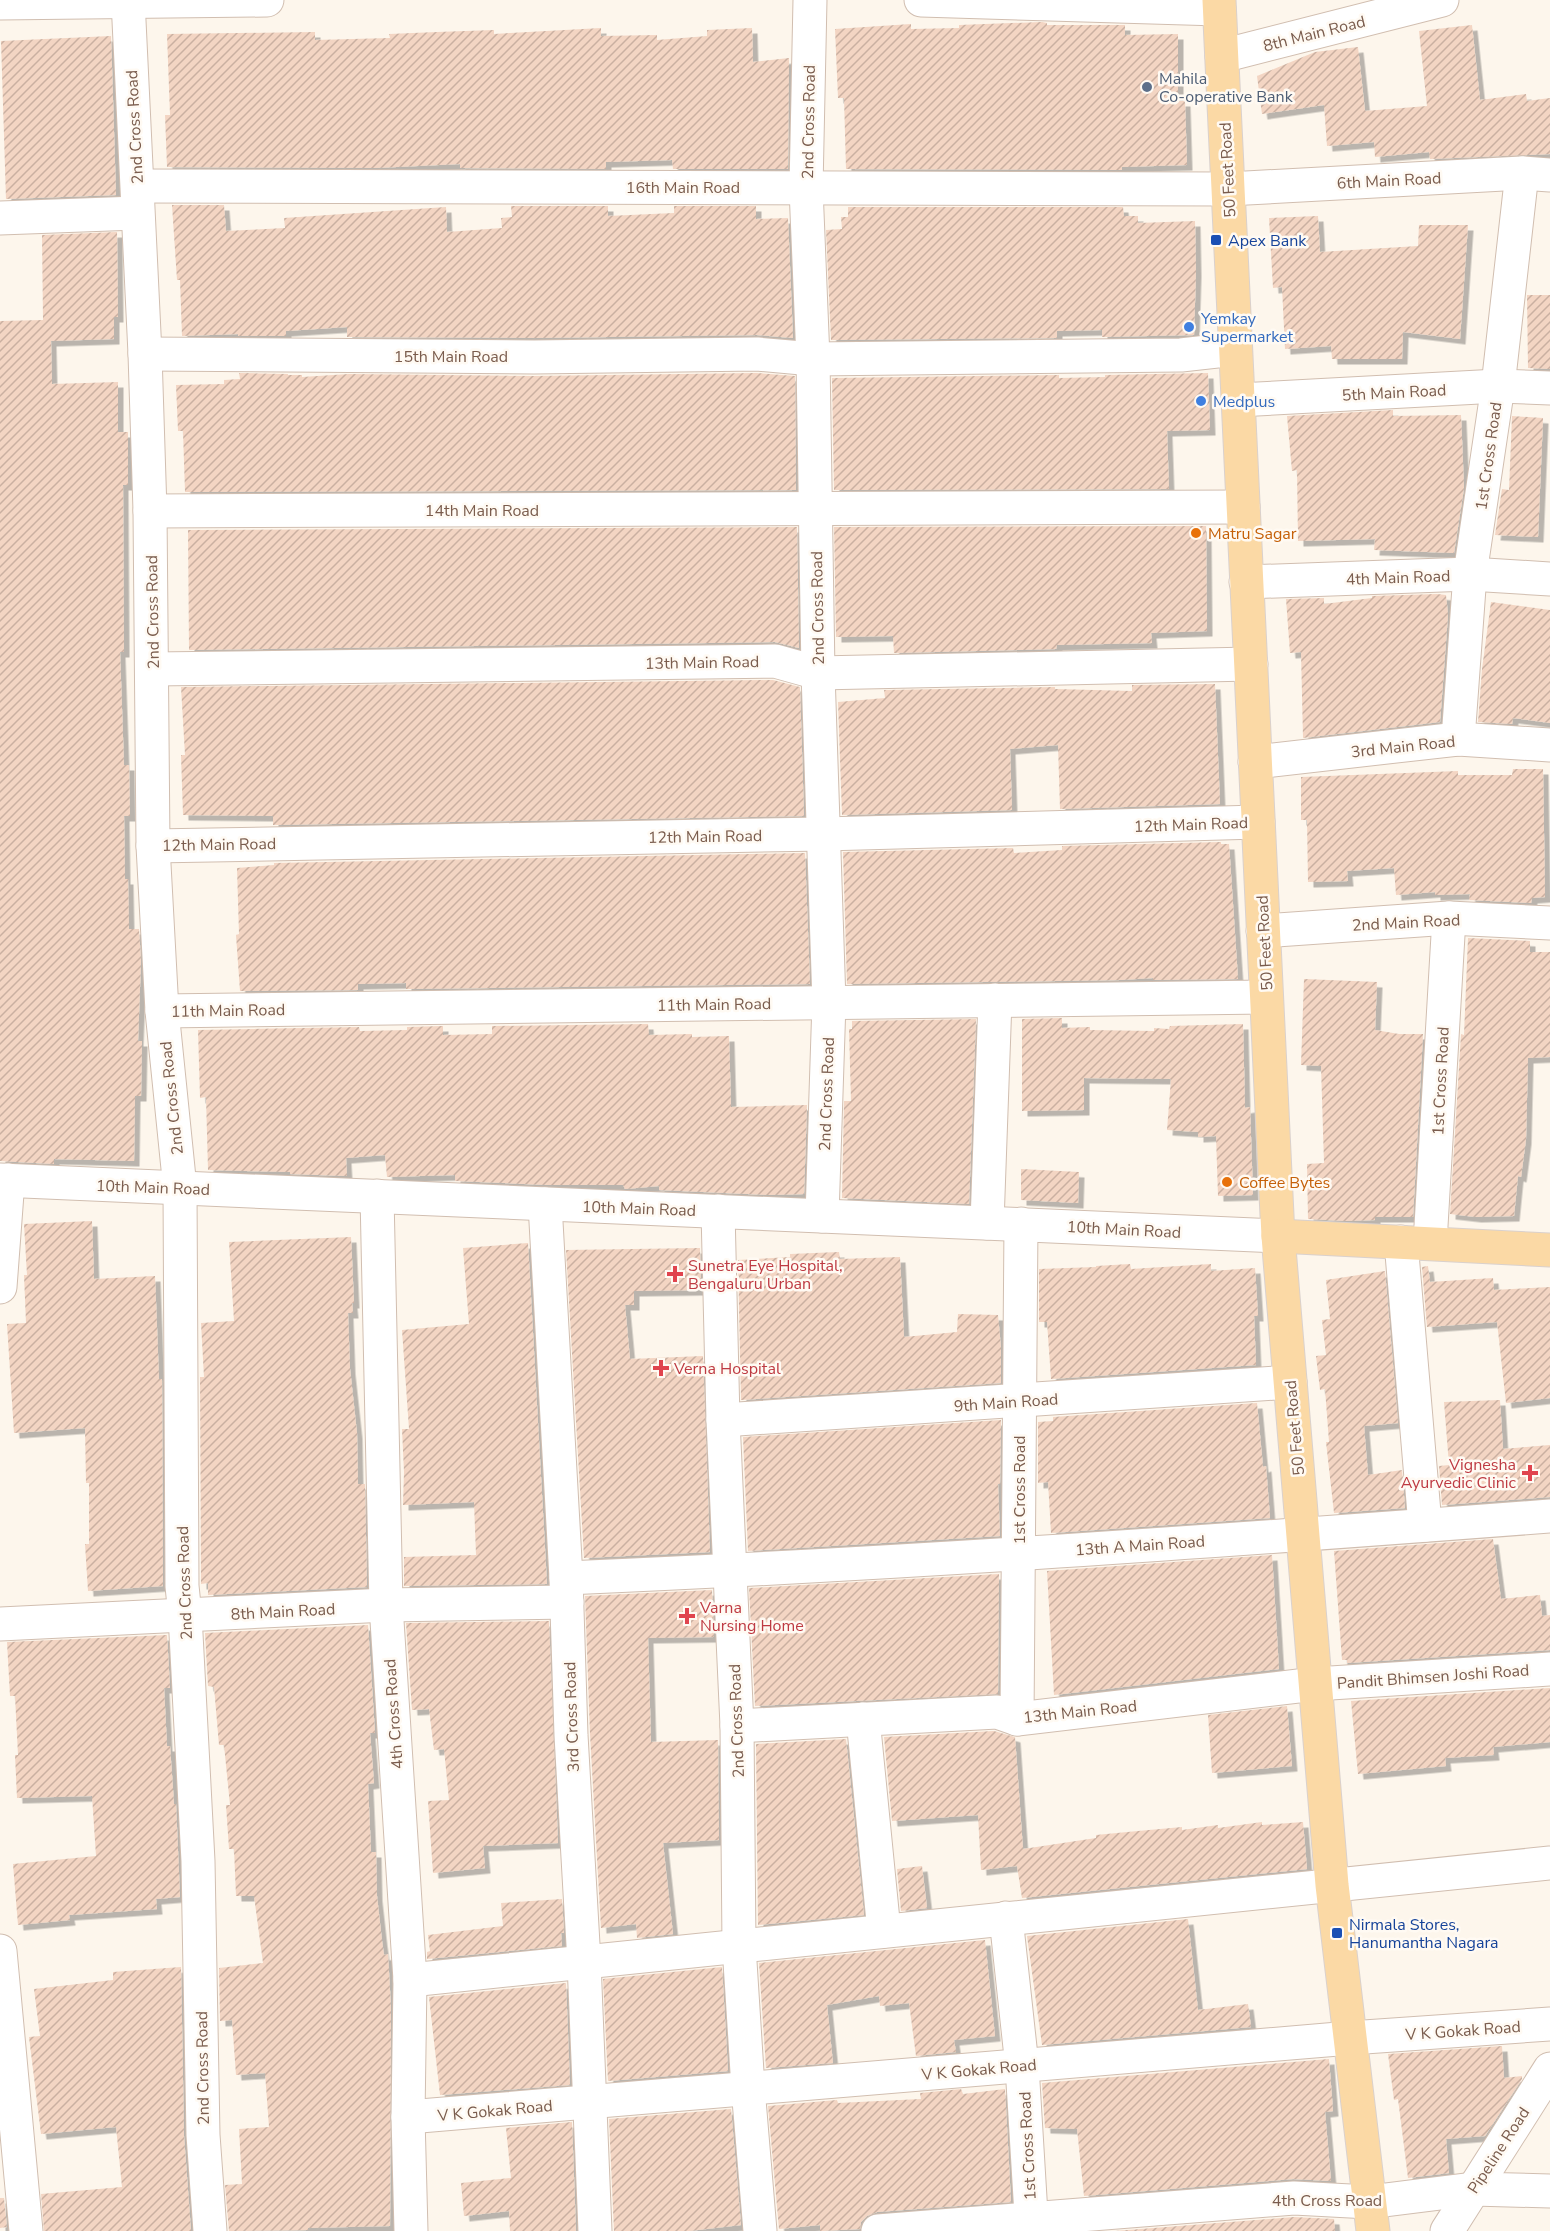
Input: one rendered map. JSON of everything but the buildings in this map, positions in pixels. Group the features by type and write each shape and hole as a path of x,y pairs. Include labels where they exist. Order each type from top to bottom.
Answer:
{"main road":[{"name":"50 Feet Road","path":"1219,4 1278,1236 1332,1885 1371,2217"},
{"path":"1278,1236 1550,1250"}],"street":[{"name":"2nd Cross Road","path":"128,0 150,511 153,846 162,1011 180,1188 182,1586 198,1861 203,2135 210,2231"},
{"path":"0,3 267,0"},
{"name":"2nd Cross Road","path":"810,0 806,188 813,359 818,673 829,1002 822,1216"},
{"path":"921,0 1219,4"},
{"name":"8th Main Road","path":"1222,56 1442,0"},
{"name":"6th Main Road","path":"1228,189 1536,174"},
{"name":"1st Cross Road","path":"1458,739 1470,574 1498,386 1536,174"},
{"name":"16th Main Road","path":"0,218 137,200 806,188 1228,189"},
{"name":"15th Main Road","path":"145,354 534,357 757,354 813,359 1181,355 1235,349"},
{"name":"5th Main Road","path":"1238,400 1498,386 1550,388"},
{"name":"14th Main Road","path":"150,511 1243,507"},
{"name":"4th Main Road","path":"1246,582 1470,574 1550,579"},
{"name":"13th Main Road","path":"153,669 775,661 818,673 1251,664"},
{"name":"3rd Main Road","path":"1256,762 1458,739 1550,744"},
{"name":"12th Main Road","path":"153,846 824,834 1258,822"},
{"name":"1st Cross Road","path":"1425,1525 1415,1243 1449,918"},
{"name":"2nd Main Road","path":"1263,931 1449,918 1550,923"},
{"name":"11th Main Road","path":"162,1011 1266,997"},
{"path":"987,1223 995,1000"},
{"path":"0,1287 4,1180"},
{"name":"10th Main Road","path":"4,1180 1278,1236"},
{"name":"4th Cross Road","path":"377,1196 386,1605 410,1980 408,2117 411,2231"},
{"name":"3rd Cross Road","path":"545,1204 566,1590 595,2231"},
{"name":"2nd Cross Road","path":"718,1211 723,1420 737,1726 739,1946 760,2231"},
{"name":"1st Cross Road","path":"1017,1719 1021,1224"},
{"name":"9th Main Road","path":"723,1420 1290,1382"},
{"name":"13th A Main Road","path":"566,1590 730,1571 1550,1516"},
{"name":"8th Main Road","path":"0,1624 386,1605 566,1590"},
{"name":"Pandit Bhimsen Joshi Road","path":"1315,1683 1550,1669"},
{"name":"13th Main Road","path":"737,1726 996,1712 1017,1719 1315,1683"},
{"path":"863,1719 884,1931"},
{"path":"410,1980 1550,1863"},
{"name":"1st Cross Road","path":"1006,1918 1022,2066 1032,2225"},
{"path":"0,1951 26,2231"},
{"name":"V K Gokak Road","path":"408,2117 1350,2038 1550,2024"},
{"name":"Pipeline Road","path":"1447,2231 1550,2069"},
{"name":"4th Cross Road","path":"878,2231 1032,2225 1294,2198 1371,2217 1473,2188 1550,2191"}],"place":[{"name":"Mahila Co-operative Bank","path":"1147,87"},
{"name":"Apex Bank","path":"1216,240"},
{"name":"Yemkay Supermarket","path":"1189,327"},
{"name":"Medplus","path":"1201,401"},
{"name":"Matru Sagar","path":"1196,533"},
{"name":"Coffee Bytes","path":"1227,1182"},
{"name":"Sunetra Eye Hospital, Bengaluru Urban","path":"675,1274"},
{"name":"Verna Hospital","path":"661,1368"},
{"name":"Vignesha Ayurvedic Clinic","path":"1530,1473"},
{"name":"Varna Nursing Home","path":"687,1616"},
{"name":"Nirmala Stores, Hanumantha Nagara","path":"1337,1933"}]}
